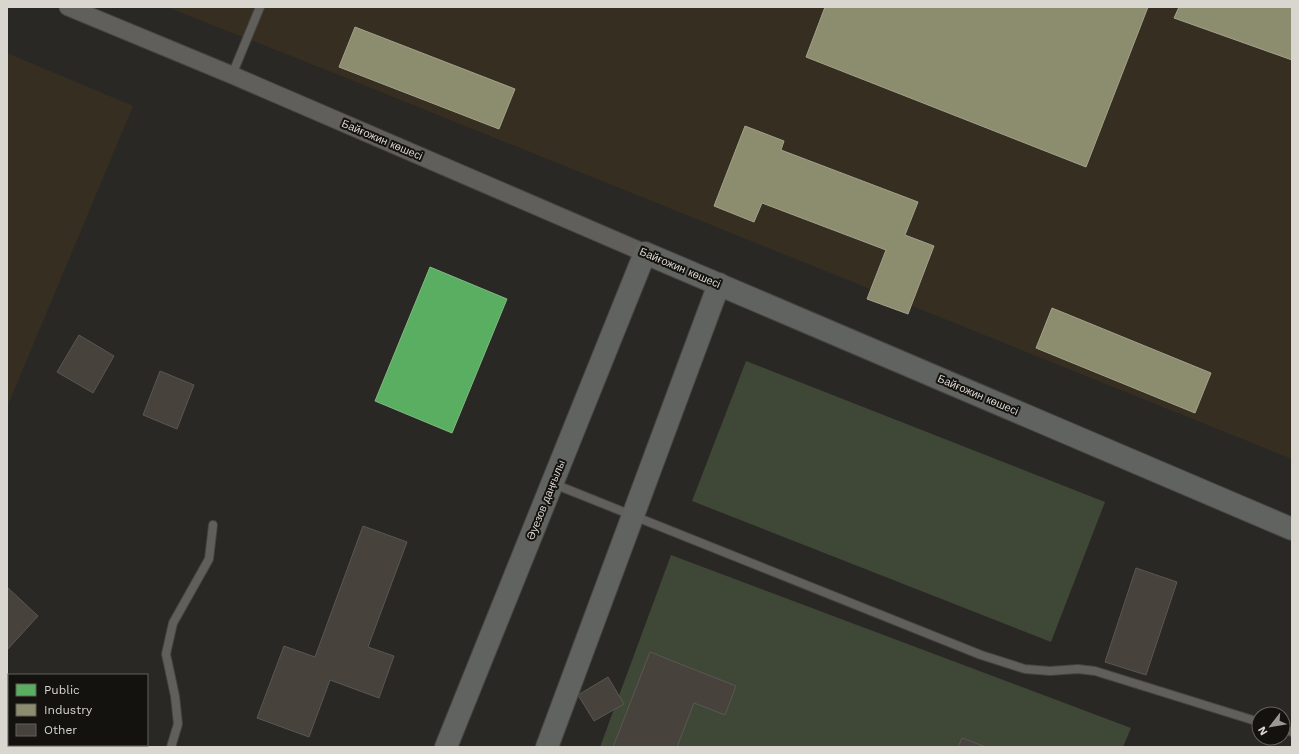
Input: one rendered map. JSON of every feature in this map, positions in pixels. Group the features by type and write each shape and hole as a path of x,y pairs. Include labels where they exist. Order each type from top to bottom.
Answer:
{"main road":[{"name":"Байғожин көшесі","path":"646,253 1292,529"},
{"name":"Әуезов даңғылы","path":"446,747 646,253"},
{"path":"547,747 719,284"}],"street":[{"name":"Байғожин көшесі","path":"68,7 232,75 646,253"}],"lane":[{"path":"232,75 260,7"},
{"path":"553,484 981,656 1025,669 1050,671 1078,669 1095,671 1251,720"},
{"path":"171,747 178,724 175,696 166,654 173,624 209,559 213,525"}],"shaded area":[{"path":"167,7 1292,7 1292,459 329,71"},
{"path":"7,53 133,106 7,407"}],"green space":[{"path":"746,361 1105,502 1051,642 692,501"},
{"path":"671,555 1131,728 1123,747 600,747"}],"building: Public":[{"path":"430,267 507,299 452,433 375,401"}],"building: Industry":[{"path":"825,7 1148,7 1086,167 806,57"},
{"path":"1179,7 1292,7 1292,60 1174,18"},
{"path":"355,27 515,89 499,129 339,67"},
{"path":"745,126 784,141 781,150 918,202 905,235 934,246 908,314 867,299 886,250 762,203 754,222 714,206"},
{"path":"1052,308 1211,373 1195,413 1036,348"}],"building: Other":[{"path":"79,335 114,356 93,393 57,372"},
{"path":"160,371 194,385 177,429 143,415"},
{"path":"363,526 407,542 368,647 394,656 379,698 330,680 309,737 257,718 284,646 315,657"},
{"path":"1136,568 1177,582 1146,675 1105,662"},
{"path":"7,587 38,616 7,650"},
{"path":"650,652 736,686 725,715 694,703 677,747 613,747"},
{"path":"608,677 624,704 594,721 578,695"},
{"path":"962,738 986,747 958,747"}]}
